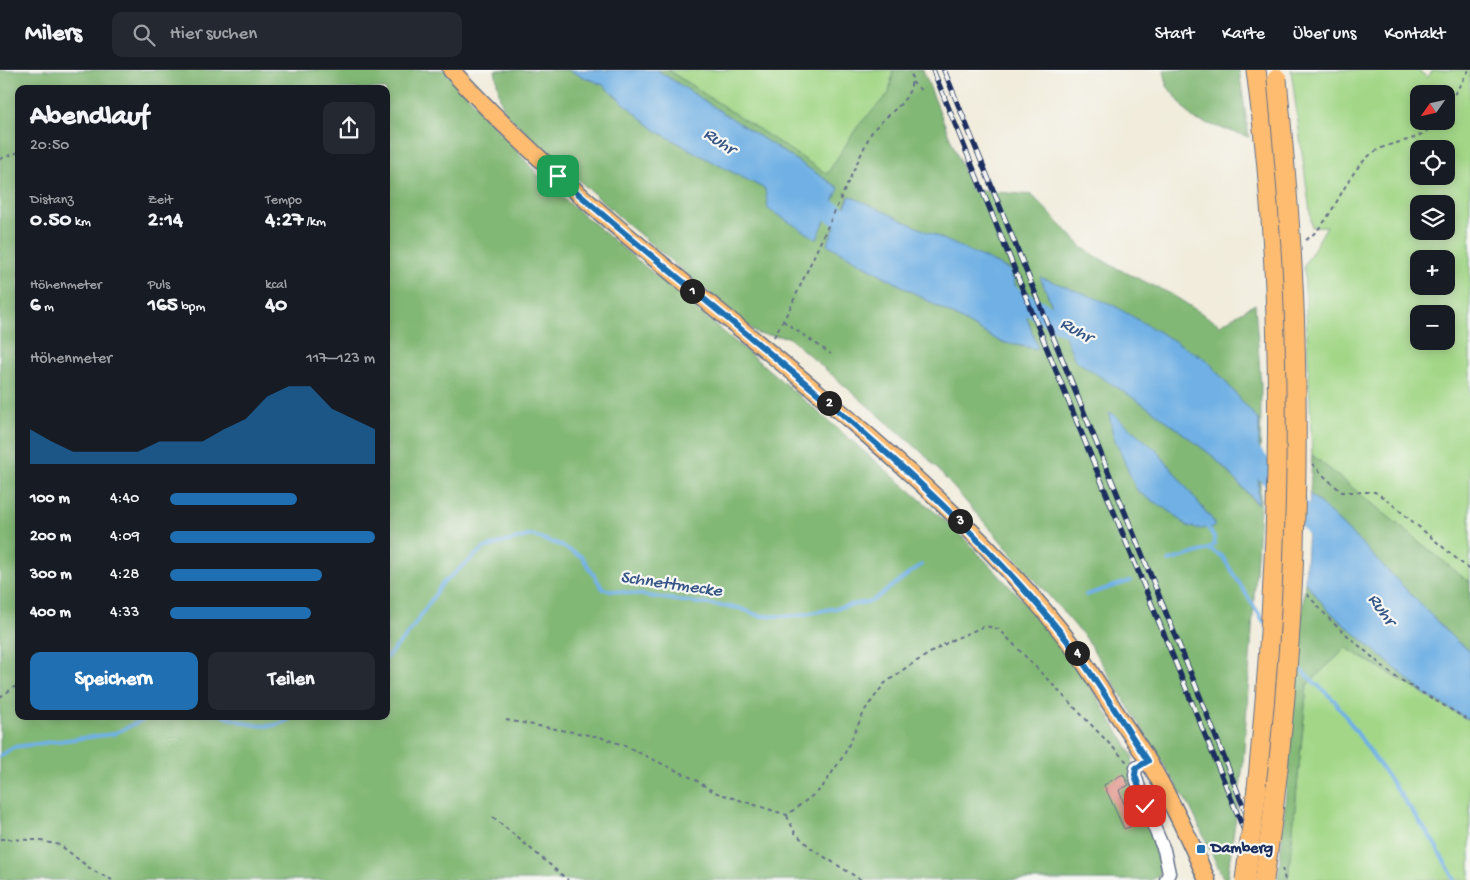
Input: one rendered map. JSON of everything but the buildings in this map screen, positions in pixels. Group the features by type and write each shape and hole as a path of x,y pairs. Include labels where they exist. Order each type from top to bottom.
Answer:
{"highway":[{"path":"1264,880 1286,680 1295,508 1294,327 1285,165 1276,75"},
{"path":"1245,880 1266,700 1273,602 1277,464 1273,258 1257,76"}],"main road":[{"path":"451,70 508,129 577,193 660,264 841,412 912,475 1005,568 1077,653 1195,853 1207,880"}],"lane":[{"path":"1142,766 1135,775 1145,806 1164,850 1169,873 1166,880"}],"path":[{"path":"773,339 799,288 870,135 880,122 905,100 912,82 911,70"},
{"path":"1455,93 1469,70"},
{"path":"912,82 923,92"},
{"path":"1302,242 1321,227 1360,166 1371,154 1384,146 1418,138 1430,130"},
{"path":"0,159 15,153"},
{"path":"783,321 831,354"},
{"path":"1311,464 1342,492 1375,492 1470,570"},
{"path":"1302,589 1332,622 1394,676 1470,720"},
{"path":"787,815 820,789 844,755 865,710 884,684 907,667 950,641 985,626 999,629 1088,720 1111,747 1142,766"},
{"path":"0,697 15,687"},
{"path":"506,720 600,737 694,779 714,792 787,815 795,832 812,849 861,880"},
{"path":"493,817 568,880"},
{"path":"0,839 36,840 60,845 92,870 112,880"}],"green space":[{"path":"0,70 445,70 545,183 762,364 956,530 1066,646 1133,756 1131,774 1159,852 1160,876 1151,880 0,880"},
{"path":"495,70 568,70 603,85 655,130 765,189 839,188 657,70 668,70 827,174 858,126 889,93 893,70 923,70 971,190 1032,195 1083,248 1114,267 1171,294 1220,325 1255,304 1261,386 1260,510 1243,765 1227,880 1224,880 1191,809 1086,638 925,455 788,337 758,334 625,222 529,135 506,114 500,99","holes":["849,196 1010,270 1038,349 1001,342 827,244","1155,412 1259,421 1257,504 1214,457","1157,451 1214,522 1187,526 1171,512 1143,495"]},
{"path":"668,70 893,70 890,93 858,126 827,175"},
{"path":"1164,70 1239,70 1249,137 1193,119 1167,86"},
{"path":"1291,70 1416,70 1428,77 1433,70 1470,70 1470,583 1312,455 1304,266 1327,226 1312,227"},
{"path":"1312,455 1470,583 1470,650 1456,641 1362,544 1310,494"},
{"path":"1305,582 1328,610 1425,694 1346,648 1307,685 1288,880 1278,880"},
{"path":"1346,648 1470,721 1470,880 1288,880 1307,685"}],"water":[{"path":"568,70 657,70 839,188 817,239 768,209 765,189 655,130 603,85"},
{"path":"850,196 1010,270 1038,349 1001,342 827,244"},
{"path":"1040,277 1111,304 1207,360 1259,421 1258,504 1214,457 1155,412 1075,360"},
{"path":"1112,413 1157,451 1214,522 1214,527 1201,529 1187,526 1171,512 1136,489 1113,435 1109,414"},
{"path":"1310,494 1362,544 1456,641 1470,650 1470,720 1426,695 1328,610 1305,582"}],"waterway":[{"name":"Ruhr","path":"805,196 865,231"},
{"name":"Ruhr","path":"996,288 1084,334"},
{"name":"Ruhr","path":"1239,441 1327,540"},
{"path":"1169,561 1209,549 1215,544 1214,537 1208,528"},
{"name":"Schnettmecke","path":"390,654 409,633 442,584 484,548 531,535 558,544 582,557 603,589 739,608 760,616 795,616 872,601 921,565"},
{"path":"1209,549 1222,556 1264,622"},
{"path":"1086,595 1130,581"},
{"path":"1294,660 1304,673 1334,700 1433,841 1455,880"},
{"name":"Schnettmecke","path":"0,756 13,747 113,734 143,720"},
{"name":"Schnettmecke","path":"237,720 249,724 268,726 277,725 287,720"}],"railway":[{"path":"933,70 1253,852 1261,880"},
{"path":"944,70 1193,679 1257,841 1270,880"}],"place":[{"name":"Damberg","path":"1201,849"}],"route":[{"path":"558,176 660,264 841,412 912,475 1005,568 1053,622 1077,653 1148,761 1136,768 1135,775 1145,806"}]}
